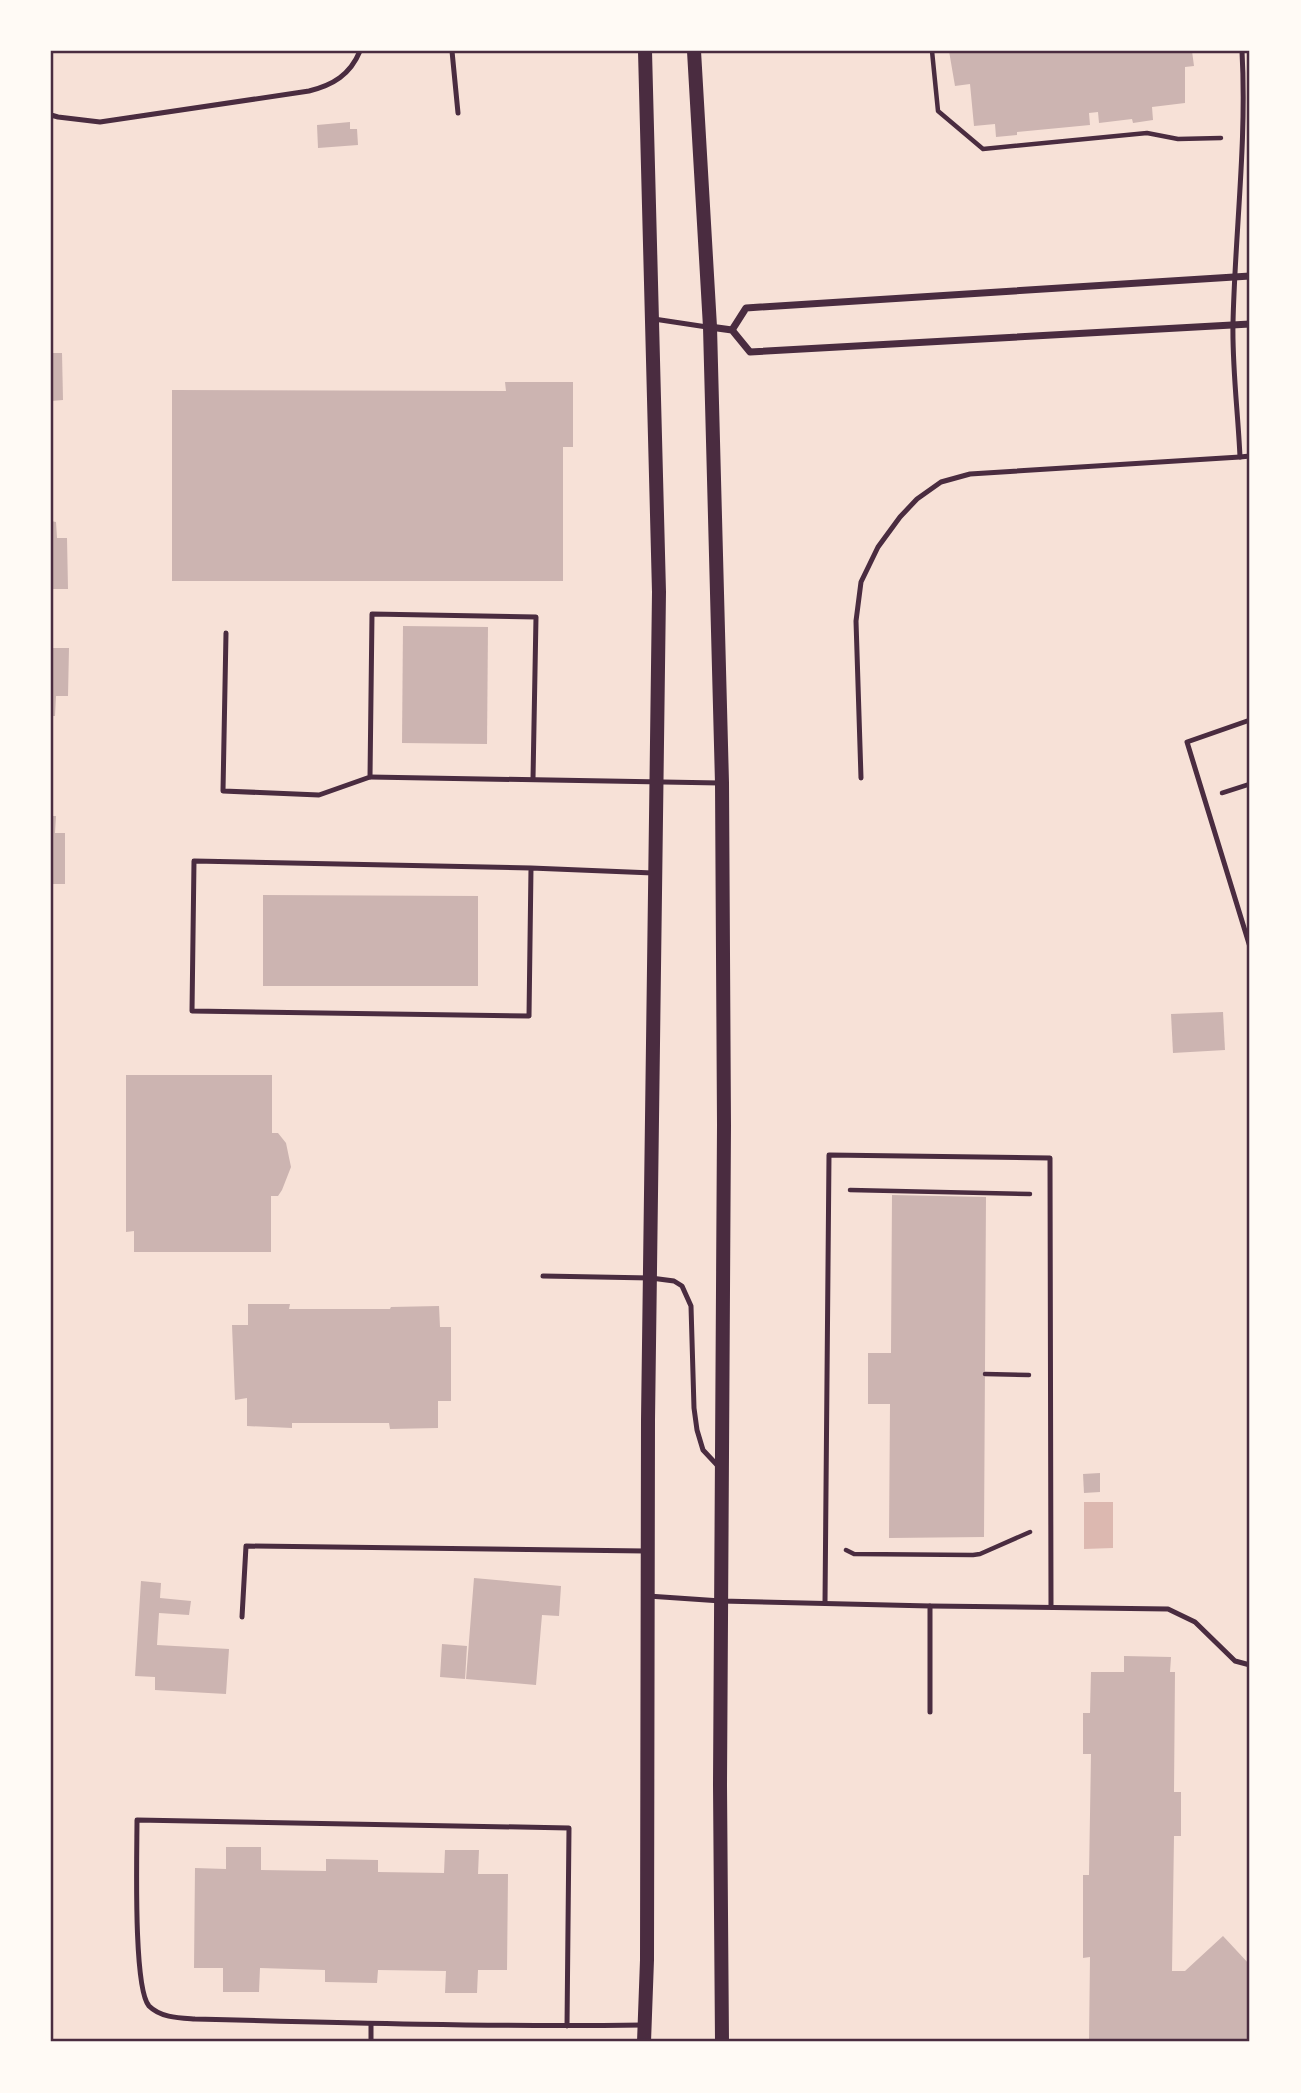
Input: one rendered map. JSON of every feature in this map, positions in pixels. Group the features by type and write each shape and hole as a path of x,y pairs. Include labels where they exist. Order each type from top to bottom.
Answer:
{"main road":[{"path":"643,2042 647,1960 648,1551 659,592 645,51"},
{"path":"694,51 710,327 722,783 722,2042"}],"street":[{"path":"732,330 746,308 1250,276"},
{"path":"710,327 732,330 750,352 1250,324"}],"lane":[{"path":"51,114 100,122 300,93 337,81 348,71 360,51"},
{"path":"452,51 458,113"},
{"path":"1240,457 1233,324 1237,276 1238,195 1244,138 1242,52 1250,55"},
{"path":"652,319 710,327"},
{"path":"861,778 856,621 861,582 878,547 917,499 941,482 970,474 1250,456"},
{"path":"370,777 372,614 536,617 533,779"},
{"path":"226,633 223,791 319,795 370,777 722,783"},
{"path":"1250,720 1187,742 1250,947"},
{"path":"531,868 529,1016 192,1011 194,861 531,868 657,874"},
{"path":"825,1603 829,1155 1049,1158 1051,1607"},
{"path":"543,1276 651,1278 674,1281 681,1286 691,1306 697,1430 703,1450 722,1469"},
{"path":"242,1617 246,1546 648,1551"},
{"path":"648,1596 721,1601 1168,1609 1195,1622 1235,1661 1250,1665 1250,1779"},
{"path":"930,1606 930,1712"},
{"path":"567,2026 569,1828 137,1820 139,1965 144,1999 153,2010 174,2017 195,2019 371,2024 567,2026 643,2025"},
{"path":"371,2024 371,2042"}],"path":[{"path":"932,51 938,111 983,149 1147,133 1178,139 1244,138"},
{"path":"828,1190 1050,1194"},
{"path":"985,1374 1051,1376"},
{"path":"825,1538 854,1554 973,1555 1051,1523"}],"shaded area":[{"path":"1084,1502 1113,1502 1113,1548 1084,1549"}],"building":[{"path":"949,51 1192,51 1194,66 1185,67 1185,103 1152,107 1153,120 1133,123 1132,119 1099,123 1098,112 1089,113 1090,125 1017,132 1017,135 996,137 995,124 974,126 970,84 955,86"},
{"path":"350,122 350,129 357,129 358,145 318,148 317,125"},
{"path":"51,353 62,353 63,400 51,401"},
{"path":"505,382 573,382 573,447 563,447 563,581 172,581 172,390 506,391"},
{"path":"51,521 56,522 57,538 67,538 68,589 51,589"},
{"path":"403,626 488,627 487,744 402,743"},
{"path":"51,648 69,648 68,696 56,696 55,716 51,716"},
{"path":"51,816 56,816 55,833 65,833 65,884 51,884"},
{"path":"263,895 478,896 478,986 263,986"},
{"path":"1223,1012 1225,1050 1173,1053 1171,1014"},
{"path":"126,1075 272,1075 272,1133 278,1133 286,1143 291,1167 278,1196 271,1196 271,1252 134,1252 134,1231 126,1232"},
{"path":"892,1195 986,1197 984,1537 889,1538 890,1404 868,1404 868,1353 891,1353"},
{"path":"248,1304 290,1304 289,1309 439,1306 440,1327 451,1327 451,1401 438,1401 438,1428 390,1429 389,1423 292,1423 292,1428 247,1426 247,1398 235,1400 232,1325 248,1325"},
{"path":"1100,1473 1100,1492 1084,1493 1083,1474"},
{"path":"474,1578 561,1586 559,1616 542,1615 536,1685 466,1679"},
{"path":"141,1581 161,1583 160,1598 191,1601 189,1615 159,1613 157,1645 229,1649 226,1694 155,1690 155,1677 135,1676"},
{"path":"442,1644 467,1646 465,1679 440,1677"},
{"path":"1124,1656 1171,1657 1170,1672 1175,1672 1174,1792 1181,1792 1181,1836 1174,1836 1172,1971 1185,1971 1223,1936 1250,1965 1250,2042 1089,2042 1090,1957 1083,1958 1083,1875 1089,1875 1091,1754 1083,1754 1083,1713 1090,1713 1091,1672 1124,1672"},
{"path":"226,1847 261,1847 261,1870 326,1871 326,1859 378,1860 378,1872 444,1873 445,1850 479,1850 478,1874 508,1874 507,1970 478,1970 477,1993 445,1993 446,1971 378,1970 377,1983 325,1982 325,1970 260,1968 259,1992 223,1992 223,1968 194,1968 195,1868 226,1869"}]}
